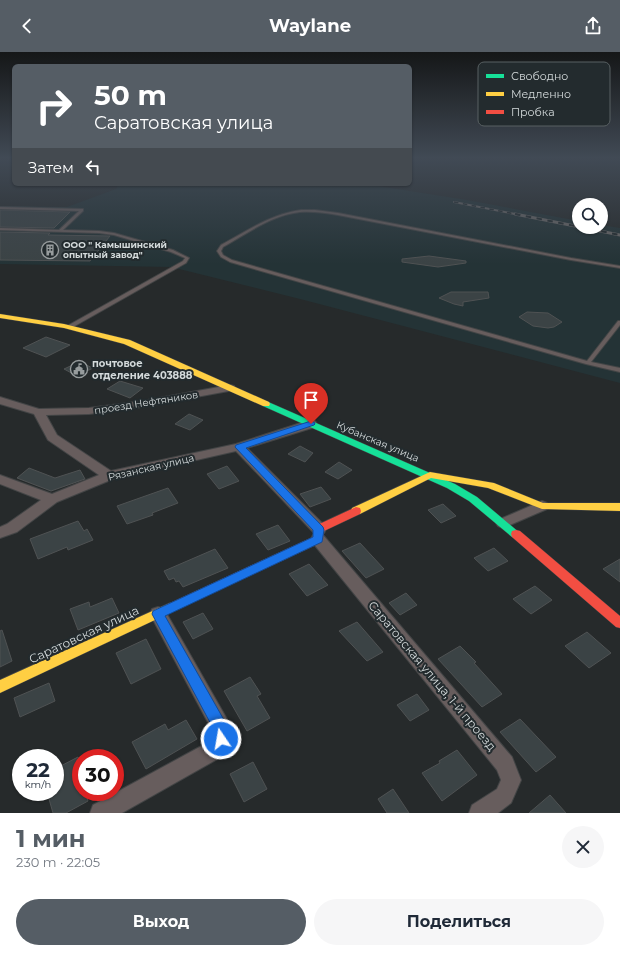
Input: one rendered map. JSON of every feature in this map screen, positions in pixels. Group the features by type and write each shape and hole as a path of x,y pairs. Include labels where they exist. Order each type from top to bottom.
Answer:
{"street":[{"name":"Кубанская улица","path":"0,316 71,326 106,334 430,475 473,499 620,623"},
{"name":"проезд Нефтяников","path":"0,400 38,412 97,410 142,404 230,388"},
{"path":"38,412 52,437 109,476"},
{"name":"Рязанская улица","path":"0,533 12,528 52,499 109,476 239,447 311,424"},
{"name":"Саратовская улица, 1-й проезд","path":"239,447 318,534 505,764 511,780 504,796 480,813"},
{"path":"430,475 490,485 542,506 620,507"},
{"name":"Саратовская улица","path":"0,687 158,614 318,534 430,475"},
{"path":"0,479 52,499"},
{"path":"503,523 542,506"},
{"path":"101,813 214,750 221,739 221,727 158,614"}],"lane":[{"path":"0,208 82,210 60,231"},
{"path":"620,267 338,214 301,210 269,220 222,246 219,251 222,256 231,261 588,363 620,370"},
{"path":"0,229 114,234 172,251 187,258 185,262 71,326"},
{"path":"588,363 620,322"}],"shaded area":[{"path":"104,194 426,194 572,220 572,234 608,234 608,226 620,228 620,383 304,300 171,267 0,264 0,206 67,207"}],"building":[{"path":"0,210 70,212 54,228 0,227"},
{"name":"ООО \" Камышинский опытный завод\"","path":"0,232 50,233 48,235 110,236 90,261 0,260"},
{"path":"429,256 466,261 466,263 438,267 402,262 402,259"},
{"path":"451,292 488,292 489,298 463,302 463,306 439,298"},
{"path":"527,312 548,313 562,322 554,327 548,328 533,326 519,317"},
{"path":"46,337 70,345 46,357 23,348"},
{"name":"почтовое отделение 403888","path":"79,362 93,368 77,376 64,369"},
{"path":"120,381 143,388 130,398 107,389"},
{"path":"189,414 203,420 190,430 175,424"},
{"path":"300,446 313,453 305,462 288,454"},
{"path":"339,462 352,470 338,479 325,472"},
{"path":"227,466 239,481 219,489 207,474"},
{"path":"29,468 55,478 80,470 85,479 51,491 17,478"},
{"path":"321,487 331,499 310,507 300,494"},
{"path":"168,488 178,503 152,513 153,515 127,524 117,506"},
{"path":"443,504 456,516 441,523 428,510"},
{"path":"78,521 84,531 87,529 93,540 68,550 67,547 38,559 30,539"},
{"path":"278,525 290,541 268,550 256,534"},
{"path":"360,543 384,569 366,578 342,551"},
{"path":"494,548 508,561 488,571 474,558"},
{"path":"215,549 228,568 183,587 179,581 176,582 174,578 169,580 164,571"},
{"path":"620,559 620,582 603,569"},
{"path":"309,564 328,585 307,596 289,574"},
{"path":"535,586 552,600 531,614 513,599"},
{"path":"406,593 417,605 400,615 389,603"},
{"path":"112,598 119,613 78,630 70,609 89,602 90,607"},
{"path":"203,613 213,629 193,639 183,622"},
{"path":"357,622 383,652 367,661 339,631"},
{"path":"2,630 12,661 0,667 0,631"},
{"path":"587,632 611,653 589,668 565,646"},
{"path":"146,639 161,669 131,684 116,653"},
{"path":"460,646 476,662 474,663 502,694 482,707 438,659"},
{"path":"250,677 261,694 257,696 270,718 247,731 224,691"},
{"path":"49,683 55,701 20,717 14,698"},
{"path":"417,694 429,710 410,721 397,705"},
{"path":"520,719 556,757 536,772 500,732"},
{"path":"186,720 197,739 146,769 132,742 165,724 168,730"},
{"path":"457,750 477,775 442,801 422,773 440,763 439,761"},
{"path":"72,760 72,801 88,801 66,813 53,813 50,801 64,801 64,764"},
{"path":"253,762 267,789 244,802 230,774"},
{"path":"393,789 409,813 387,813 378,799"},
{"path":"550,795 566,813 529,813"}],"railway":[{"path":"454,202 520,215"},
{"path":"515,214 520,215"},
{"path":"520,215 620,235"}],"traffic: fast":[{"path":"266,404 451,486 473,499 516,534"}],"traffic: slow":[{"path":"0,316 32,320 112,337 127,342 266,404"},
{"path":"356,511 430,475 490,485 542,506 620,507"},
{"path":"0,687 170,608"}],"traffic: jam":[{"path":"170,608 318,539 319,529 356,511"},
{"path":"516,534 620,623"}],"place":[{"name":"ООО \" Камышинский опытный завод\"","path":"50,250"},
{"name":"почтовое отделение 403888","path":"79,369"}],"route":[{"path":"221,739 221,727 158,614 318,540 319,530 239,447 311,424"}]}
